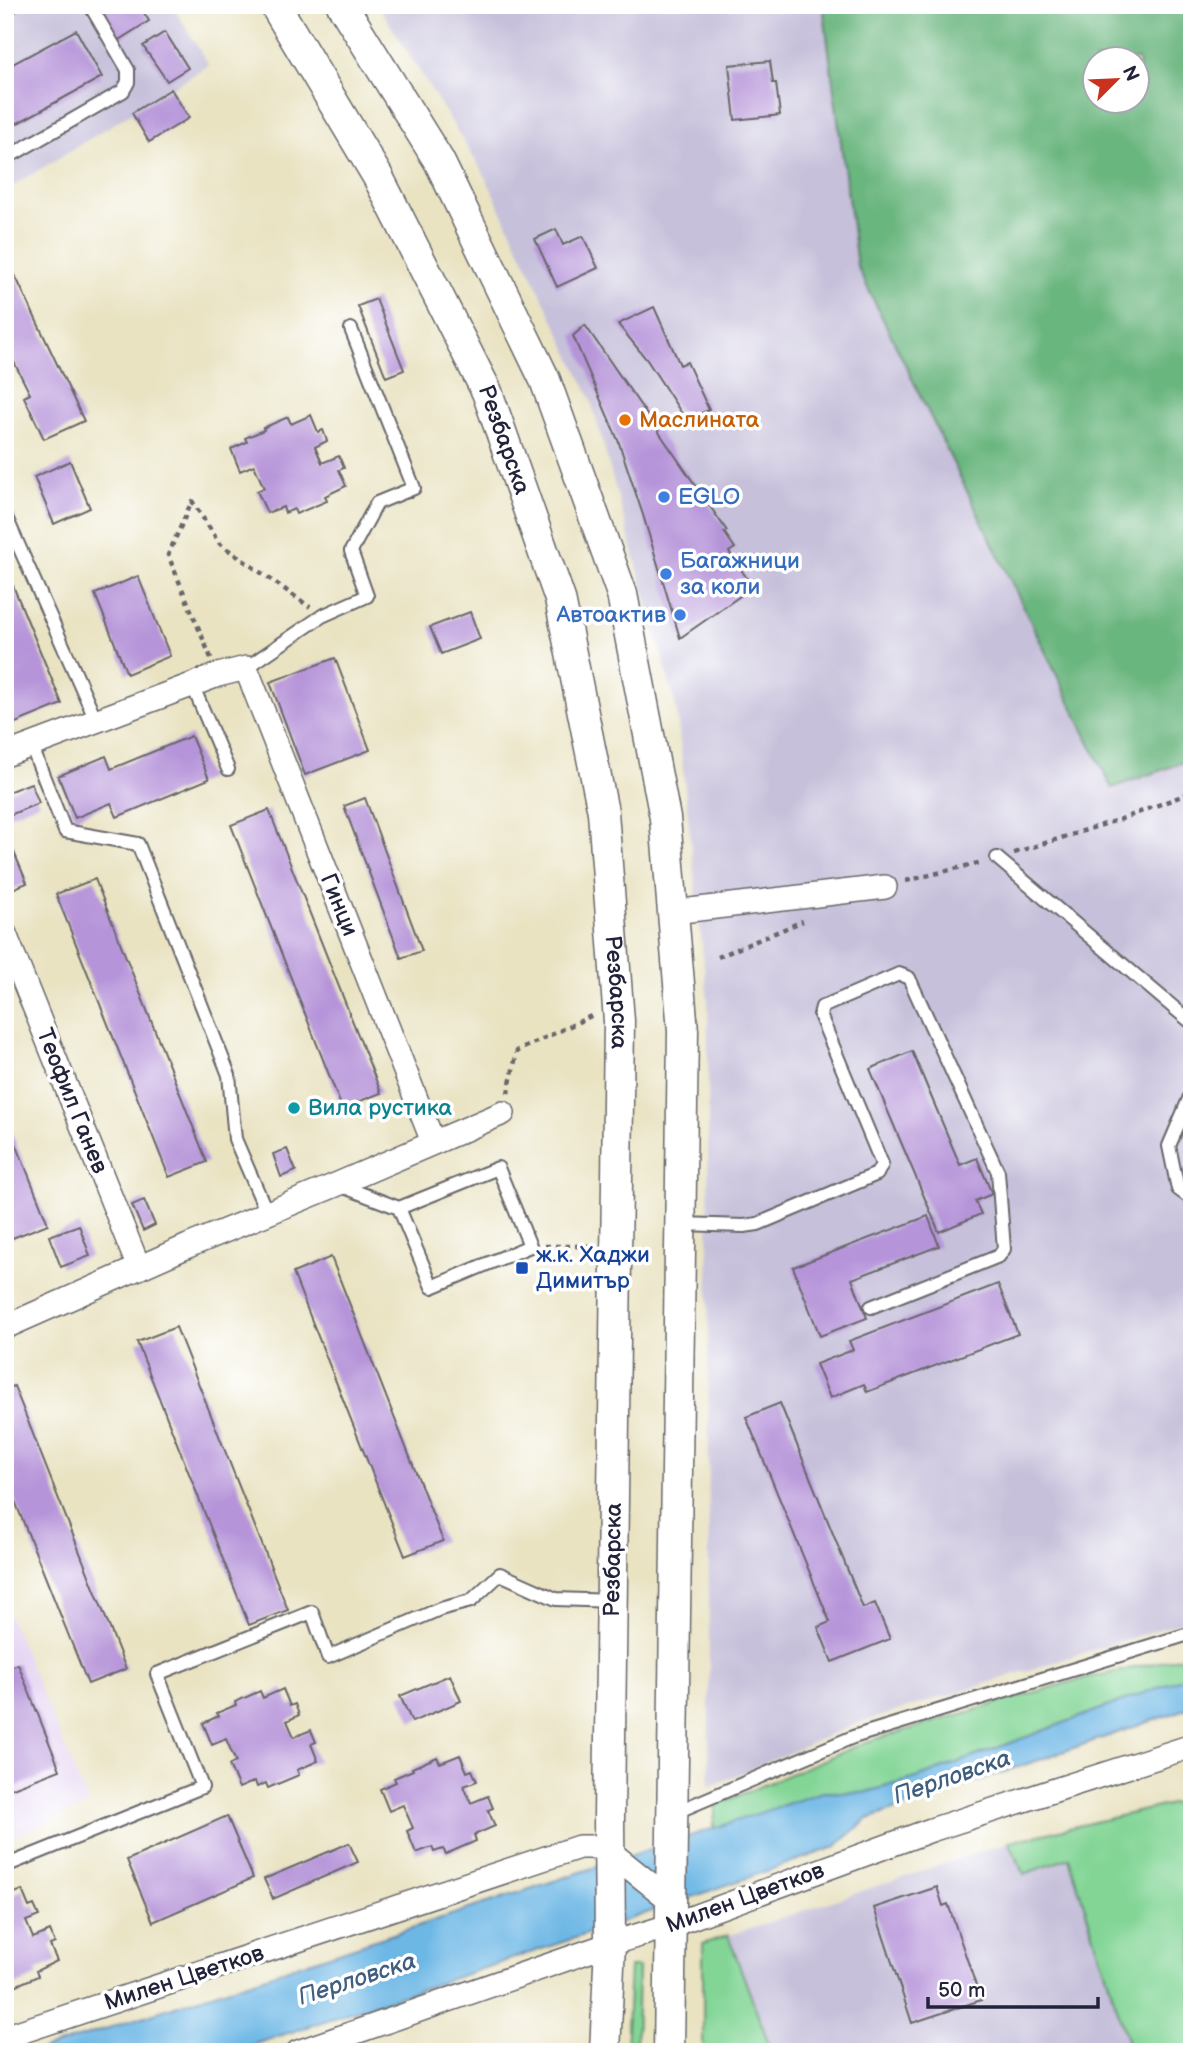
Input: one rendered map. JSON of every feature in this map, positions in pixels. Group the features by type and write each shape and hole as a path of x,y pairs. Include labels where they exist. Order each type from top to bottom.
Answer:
{"street":[{"name":"Резбарска","path":"275,5 378,177 487,392 560,599 603,812 619,1021 610,1944 605,2052"},
{"path":"342,5 439,161 545,380 622,594 665,818 683,1031 668,2052"},
{"path":"5,755 192,684 246,668"},
{"name":"Гинци","path":"246,668 433,1142"},
{"path":"673,912 885,887"},
{"name":"Теофил Ганев","path":"5,934 139,1268"},
{"path":"5,1327 503,1112"},
{"name":"Милен Цветков","path":"298,2052 610,1944 669,1913 1192,1746"},
{"name":"Милен Цветков","path":"5,2037 579,1847 597,1847 610,1851 669,1913"}],"lane":[{"path":"5,10 13,5"},
{"path":"5,155 15,153 122,91 128,82 128,70 90,5"},
{"path":"246,668 322,616 367,596 351,551 377,503 414,488 351,329"},
{"path":"5,515 96,720"},
{"path":"192,684 228,769"},
{"path":"31,745 65,831 138,844 229,1075 235,1139 267,1213"},
{"path":"997,858 1192,1023"},
{"path":"681,1224 758,1224 877,1174 882,1164 820,1015 822,1007 900,974 909,978 998,1172 1004,1249 999,1256 871,1307"},
{"path":"1192,1092 1168,1146 1178,1189 1192,1199"},
{"path":"338,1184 399,1208 498,1168 530,1246 432,1287 399,1208"},
{"path":"5,1866 202,1787 157,1674 312,1612 328,1657 440,1609 471,1601 500,1574 556,1599 613,1601"},
{"path":"671,1814 853,1737 1192,1633"}],"path":[{"path":"218,675 168,555 192,501 220,544 322,616"},
{"path":"885,887 997,858 1128,817 1192,792"},
{"path":"503,1112 517,1051 591,1016"},
{"path":"530,1246 617,1247"}],"shaded area":[{"path":"5,5 172,5 209,65 5,191"},
{"path":"378,5 823,5 857,266 1112,788 1192,759 1192,1619 856,1724 709,1787 708,1001 676,706 590,397 484,174"},
{"path":"5,1606 89,1805 5,1840"},
{"path":"1192,1799 1192,2052 703,2052 703,1944 1009,1842"}],"green space":[{"path":"823,5 1192,5 1192,759 1112,788 857,266"},
{"path":"1192,1655 1192,1675 917,1778 863,1793 823,1792 713,1829 716,1805 866,1742 1070,1682"},
{"path":"1192,1799 1192,2052 1131,2052 1069,1858 1024,1874 1009,1842"},
{"path":"728,1935 772,2052 703,2052 703,1944"},
{"path":"630,1967 638,1967 636,2052 626,2052"}],"water":[{"name":"Перловска","path":"1192,1675 1192,1707 868,1819 835,1847 578,1937 231,2052 36,2052 823,1792 863,1793 917,1778"}],"building":[{"path":"95,5 139,5 149,21 117,41"},
{"path":"76,30 102,77 5,130 5,68"},
{"path":"165,32 188,68 167,81 143,46"},
{"path":"770,61 780,115 735,120 729,65"},
{"path":"171,89 189,118 149,142 132,113"},
{"path":"556,229 563,245 583,236 598,268 557,287 535,239"},
{"path":"5,254 84,421 44,439 24,397 30,394 9,352 5,354"},
{"path":"376,299 404,370 386,377 358,306"},
{"path":"654,307 680,365 687,362 709,410 686,420 647,360 618,324"},
{"path":"585,325 727,531 724,532 735,548 729,552 753,587 680,638 618,440 573,336"},
{"path":"311,415 318,432 323,430 327,441 315,447 322,463 339,456 344,468 339,470 346,486 325,496 327,501 296,514 294,509 285,513 283,507 267,513 257,491 264,488 254,465 240,471 231,449 247,442 245,438 288,417 291,424"},
{"path":"70,461 90,508 54,524 34,477"},
{"path":"9,576 62,704 13,724 10,719 5,721 5,578"},
{"path":"138,576 170,656 127,674 95,594"},
{"path":"470,612 480,639 441,654 430,627"},
{"path":"335,658 370,750 305,775 270,682"},
{"path":"191,736 209,779 117,817 111,803 75,818 58,776 106,756 111,769"},
{"path":"31,783 39,803 5,817 5,793"},
{"path":"365,798 422,951 401,958 344,806"},
{"path":"269,810 381,1093 342,1108 231,825"},
{"path":"8,838 27,883 5,892 5,839"},
{"path":"95,879 207,1162 169,1177 56,894"},
{"path":"912,1051 960,1165 977,1158 992,1194 975,1201 981,1214 939,1232 870,1069"},
{"path":"5,1116 48,1224 10,1239 5,1228"},
{"path":"287,1149 296,1171 281,1177 273,1154"},
{"path":"144,1200 155,1225 143,1231 132,1205"},
{"path":"928,1216 939,1246 852,1279 867,1318 820,1336 793,1267"},
{"path":"79,1225 90,1256 61,1267 49,1236"},
{"path":"331,1257 443,1541 405,1556 293,1273"},
{"path":"998,1284 1018,1334 867,1392 864,1384 830,1398 816,1364 853,1350 849,1341"},
{"path":"176,1327 288,1610 249,1625 137,1342"},
{"path":"14,1386 126,1669 88,1684 5,1476 5,1389"},
{"path":"780,1403 863,1608 875,1603 890,1639 832,1662 818,1627 830,1622 746,1417"},
{"path":"18,1664 60,1770 5,1791 5,1669"},
{"path":"450,1675 461,1701 412,1722 400,1696"},
{"path":"283,1689 290,1706 295,1704 299,1715 287,1721 294,1737 311,1730 316,1742 311,1744 318,1761 297,1770 299,1775 268,1788 266,1783 257,1787 255,1781 239,1788 229,1765 236,1762 226,1739 212,1745 203,1723 236,1705 235,1702 260,1691 263,1698"},
{"path":"460,1755 467,1772 472,1770 477,1781 464,1786 471,1803 488,1796 493,1808 488,1810 495,1826 474,1835 476,1841 446,1854 443,1849 434,1852 432,1847 416,1853 407,1831 413,1828 403,1805 389,1811 380,1789 396,1782 394,1778 437,1757 440,1763"},
{"path":"227,1816 253,1878 153,1922 127,1860"},
{"path":"349,1843 358,1862 273,1899 264,1879"},
{"path":"937,1887 943,1906 948,1904 981,2000 912,2023 874,1908"},
{"path":"22,1890 29,1907 34,1905 39,1916 26,1921 33,1938 50,1931 55,1943 50,1945 57,1961 36,1971 38,1976 8,1989 5,1984 5,1897"}],"place":[{"name":"Маслината","path":"625,420"},
{"name":"EGLO","path":"664,497"},
{"name":"Багажници за коли","path":"666,574"},
{"name":"Автоактив","path":"680,615"},
{"name":"Вила рустика","path":"294,1108"},
{"name":"ж.к. Хаджи Димитър","path":"522,1268"}]}
